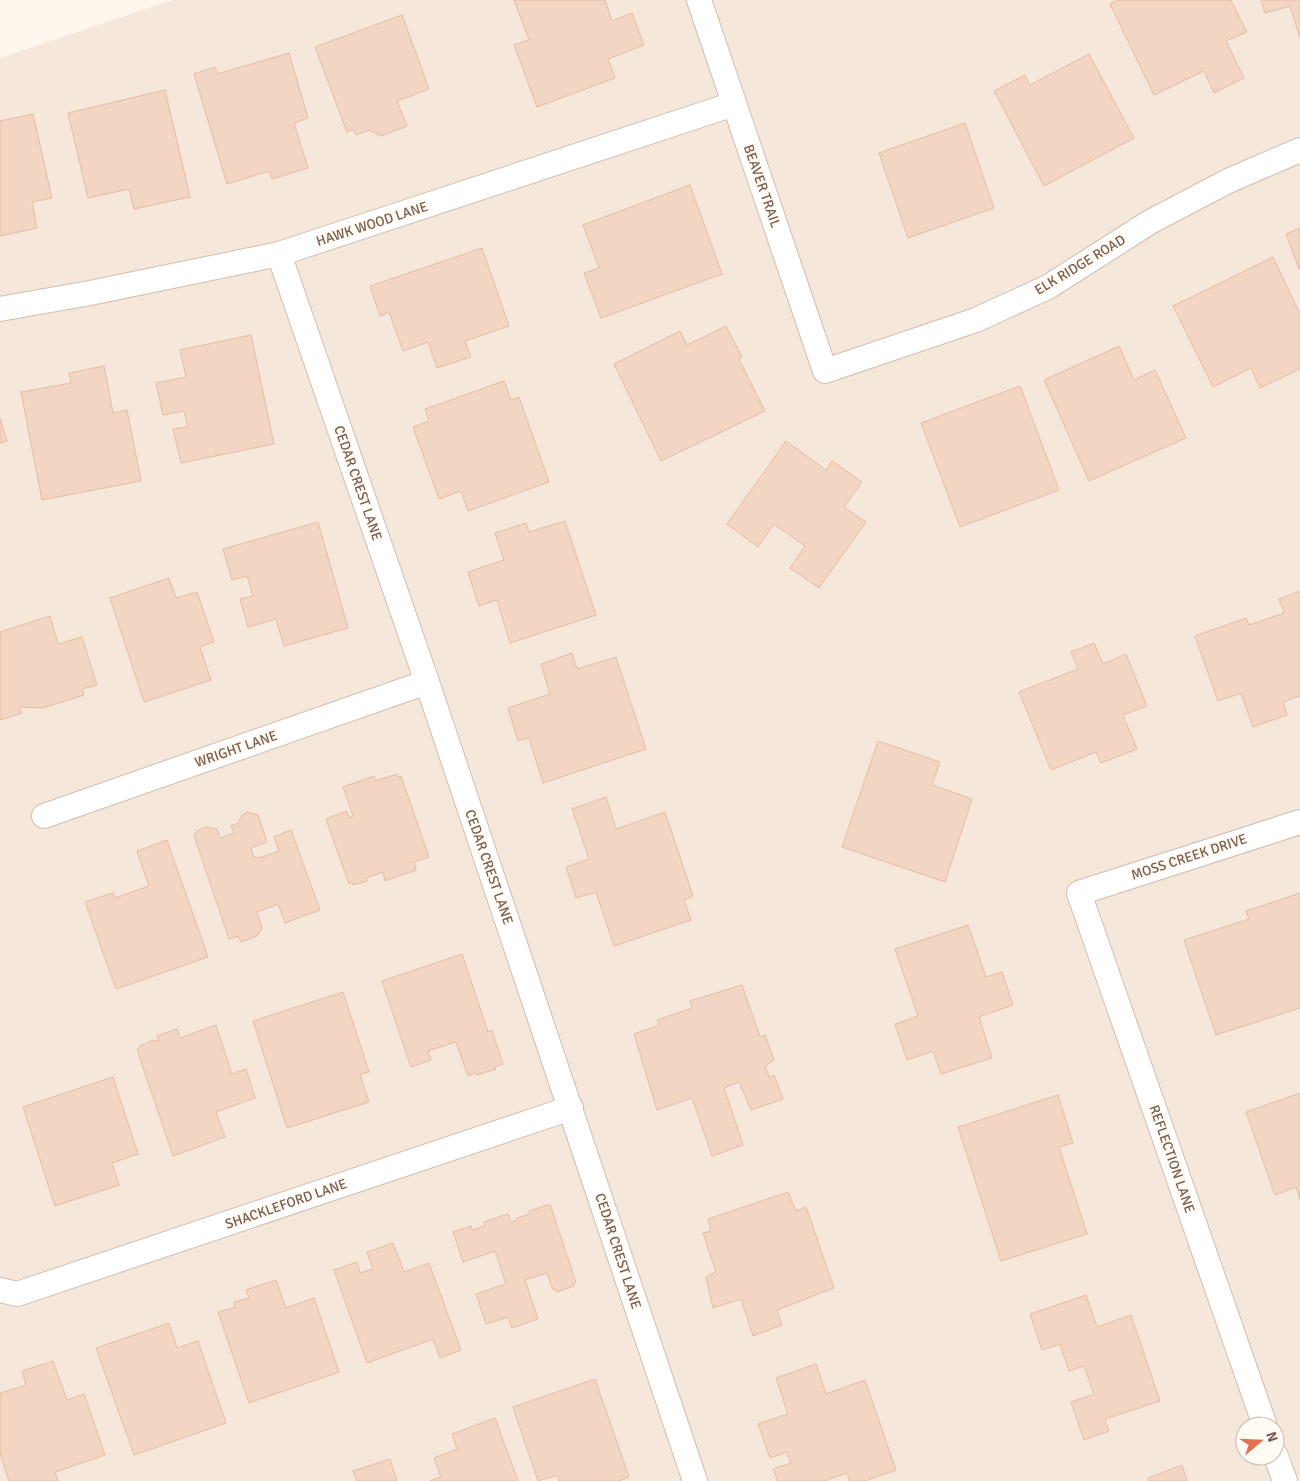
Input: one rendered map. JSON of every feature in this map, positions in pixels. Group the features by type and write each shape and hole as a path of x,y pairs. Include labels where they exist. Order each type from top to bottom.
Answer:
{"street":[{"name":"BEAVER TRAIL","path":"699,0 824,371"},
{"name":"HAWK WOOD LANE","path":"0,309 90,293 279,254 734,104"},
{"name":"ELK RIDGE ROAD","path":"824,371 976,320 1048,287 1150,222 1228,181 1300,150"},
{"name":"CEDAR CREST LANE","path":"279,254 427,682 695,1481"},
{"name":"WRIGHT LANE","path":"44,816 427,682"},
{"name":"MOSS CREEK DRIVE","path":"1079,893 1300,822"},
{"name":"REFLECTION LANE","path":"1079,893 1262,1416"},
{"name":"SHACKLEFORD LANE","path":"0,1290 17,1294 571,1108"},
{"path":"1279,1466 1284,1481"}],"shaded area":[{"path":"173,0 1300,0 1300,1481 0,1481 0,58"}],"building":[{"path":"514,0 605,0 612,21 632,13 644,45 608,59 615,78 537,107 514,45 529,40"},
{"path":"1118,0 1231,0 1247,32 1226,41 1244,78 1214,93 1204,71 1154,95 1110,4"},
{"path":"1261,0 1300,0 1300,38 1290,6 1265,13"},
{"path":"402,15 429,89 397,101 407,126 381,136 369,130 356,135 353,129 347,132 315,47"},
{"path":"289,53 308,118 294,123 308,168 272,179 269,171 227,184 194,74 215,67 217,74"},
{"path":"1089,54 1134,138 1044,186 994,91 1025,75 1030,85"},
{"path":"165,90 190,197 134,209 129,189 88,198 68,113"},
{"path":"33,114 52,198 32,202 37,228 0,236 0,121"},
{"path":"965,123 994,208 908,238 879,153"},
{"path":"690,185 722,274 601,318 584,273 599,268 583,225"},
{"path":"1300,228 1300,269 1299,269 1286,234"},
{"path":"482,248 509,326 465,341 471,357 437,368 428,342 403,351 389,312 380,316 370,286"},
{"path":"1273,257 1300,314 1300,369 1260,388 1251,368 1213,387 1173,306"},
{"path":"726,326 742,357 739,359 765,411 661,461 614,364 680,331 687,345"},
{"path":"251,335 274,444 181,463 173,429 188,427 184,411 163,415 156,383 186,377 180,350"},
{"path":"1119,346 1134,380 1155,370 1186,438 1089,481 1044,380"},
{"path":"104,366 113,413 127,410 141,481 42,500 21,392 71,383 69,373"},
{"path":"504,381 511,400 519,397 549,482 468,511 461,491 439,499 413,427 429,421 425,409"},
{"path":"1020,386 1059,490 960,527 921,423"},
{"path":"0,418 7,441 0,443"},
{"path":"786,441 826,470 832,461 862,482 844,507 866,522 819,588 790,568 805,546 774,524 758,547 727,524"},
{"path":"565,521 596,615 510,643 497,600 479,606 468,572 504,560 495,533 526,523 529,532"},
{"path":"318,522 348,628 284,646 276,619 248,627 240,599 253,596 247,576 232,580 223,549"},
{"path":"169,578 176,598 197,592 214,642 200,647 211,680 144,702 110,598"},
{"path":"1300,591 1300,696 1283,702 1287,715 1253,727 1241,693 1218,701 1195,636 1246,618 1249,625 1284,613 1279,599"},
{"path":"50,616 58,644 82,637 97,685 82,689 84,695 43,708 19,707 22,713 0,720 0,632"},
{"path":"1094,643 1103,664 1126,654 1147,706 1123,715 1137,749 1101,763 1096,752 1051,770 1019,692 1078,669 1071,652"},
{"path":"572,653 577,669 616,657 646,749 543,783 529,738 518,741 508,708 550,694 541,664"},
{"path":"878,741 940,762 932,785 972,799 945,882 842,847"},
{"path":"397,774 398,777 401,776 429,857 414,862 416,870 385,881 383,872 366,878 367,881 353,885 352,882 349,884 326,819 347,811 349,818 353,816 343,787 374,776 375,781"},
{"path":"606,797 616,829 665,812 693,896 684,900 691,920 614,946 596,892 576,898 566,867 589,859 572,809"},
{"path":"248,812 258,815 267,842 251,848 253,856 259,858 279,851 274,837 291,830 320,910 285,923 278,904 257,912 262,928 257,936 241,942 238,936 229,939 194,836 197,831 205,827 217,829 220,838 234,833 231,826 238,823 242,815"},
{"path":"167,840 208,957 116,989 85,902 113,893 115,898 149,886 137,851"},
{"path":"1300,893 1300,1008 1216,1035 1184,940 1249,919 1246,911"},
{"path":"968,925 986,977 1002,972 1013,1005 979,1017 992,1058 941,1074 933,1051 907,1060 895,1024 918,1016 895,949"},
{"path":"462,954 488,1032 492,1030 503,1064 495,1067 496,1069 468,1076 456,1042 428,1051 431,1060 411,1067 382,981"},
{"path":"742,985 760,1037 765,1035 774,1060 765,1066 770,1078 774,1075 783,1099 751,1110 739,1082 724,1088 743,1145 712,1156 692,1098 657,1110 634,1034 660,1025 657,1020 692,1008 690,1001"},
{"path":"343,992 369,1072 360,1074 369,1102 287,1128 253,1021"},
{"path":"216,1025 232,1074 246,1069 255,1098 216,1112 225,1137 173,1156 137,1050 140,1046 153,1040 159,1042 157,1036 177,1029 180,1038"},
{"path":"113,1077 138,1154 112,1163 119,1185 55,1206 23,1107"},
{"path":"1300,1093 1300,1200 1296,1187 1275,1195 1246,1112"},
{"path":"1058,1095 1073,1143 1059,1147 1087,1234 1001,1261 958,1127"},
{"path":"788,1192 796,1211 806,1207 834,1288 777,1310 782,1325 753,1336 741,1299 713,1308 706,1277 716,1272 703,1233 711,1231 708,1219"},
{"path":"550,1204 576,1282 573,1284 574,1286 557,1292 556,1289 553,1290 547,1273 525,1280 538,1319 512,1328 508,1317 486,1324 476,1294 506,1284 495,1251 463,1262 453,1232 471,1226 472,1230 485,1226 484,1222 508,1214 511,1222 518,1220 517,1218 530,1214 529,1211"},
{"path":"393,1243 404,1272 429,1263 461,1350 440,1358 433,1339 367,1363 334,1270 357,1262 360,1273 373,1269 367,1252"},
{"path":"276,1280 286,1308 314,1298 339,1372 249,1403 218,1312 235,1307 234,1302 249,1298 246,1290"},
{"path":"1086,1295 1097,1327 1131,1315 1160,1401 1105,1419 1109,1431 1084,1440 1071,1402 1094,1394 1084,1366 1069,1371 1060,1344 1042,1350 1030,1314"},
{"path":"169,1323 177,1348 198,1341 226,1423 134,1455 96,1348"},
{"path":"53,1361 67,1400 84,1394 105,1455 55,1472 58,1481 9,1481 0,1454 0,1393 26,1385 22,1371"},
{"path":"816,1364 826,1394 865,1380 896,1470 865,1481 850,1481 847,1473 824,1481 778,1481 773,1469 791,1463 787,1452 770,1458 758,1424 788,1414 776,1378"},
{"path":"595,1379 629,1477 619,1481 559,1481 557,1475 538,1481 513,1407"},
{"path":"495,1418 518,1481 430,1481 441,1477 434,1458 457,1449 452,1434"},
{"path":"390,1459 397,1481 357,1481 353,1471"},
{"path":"1182,1465 1187,1481 1149,1481 1148,1478"}]}
